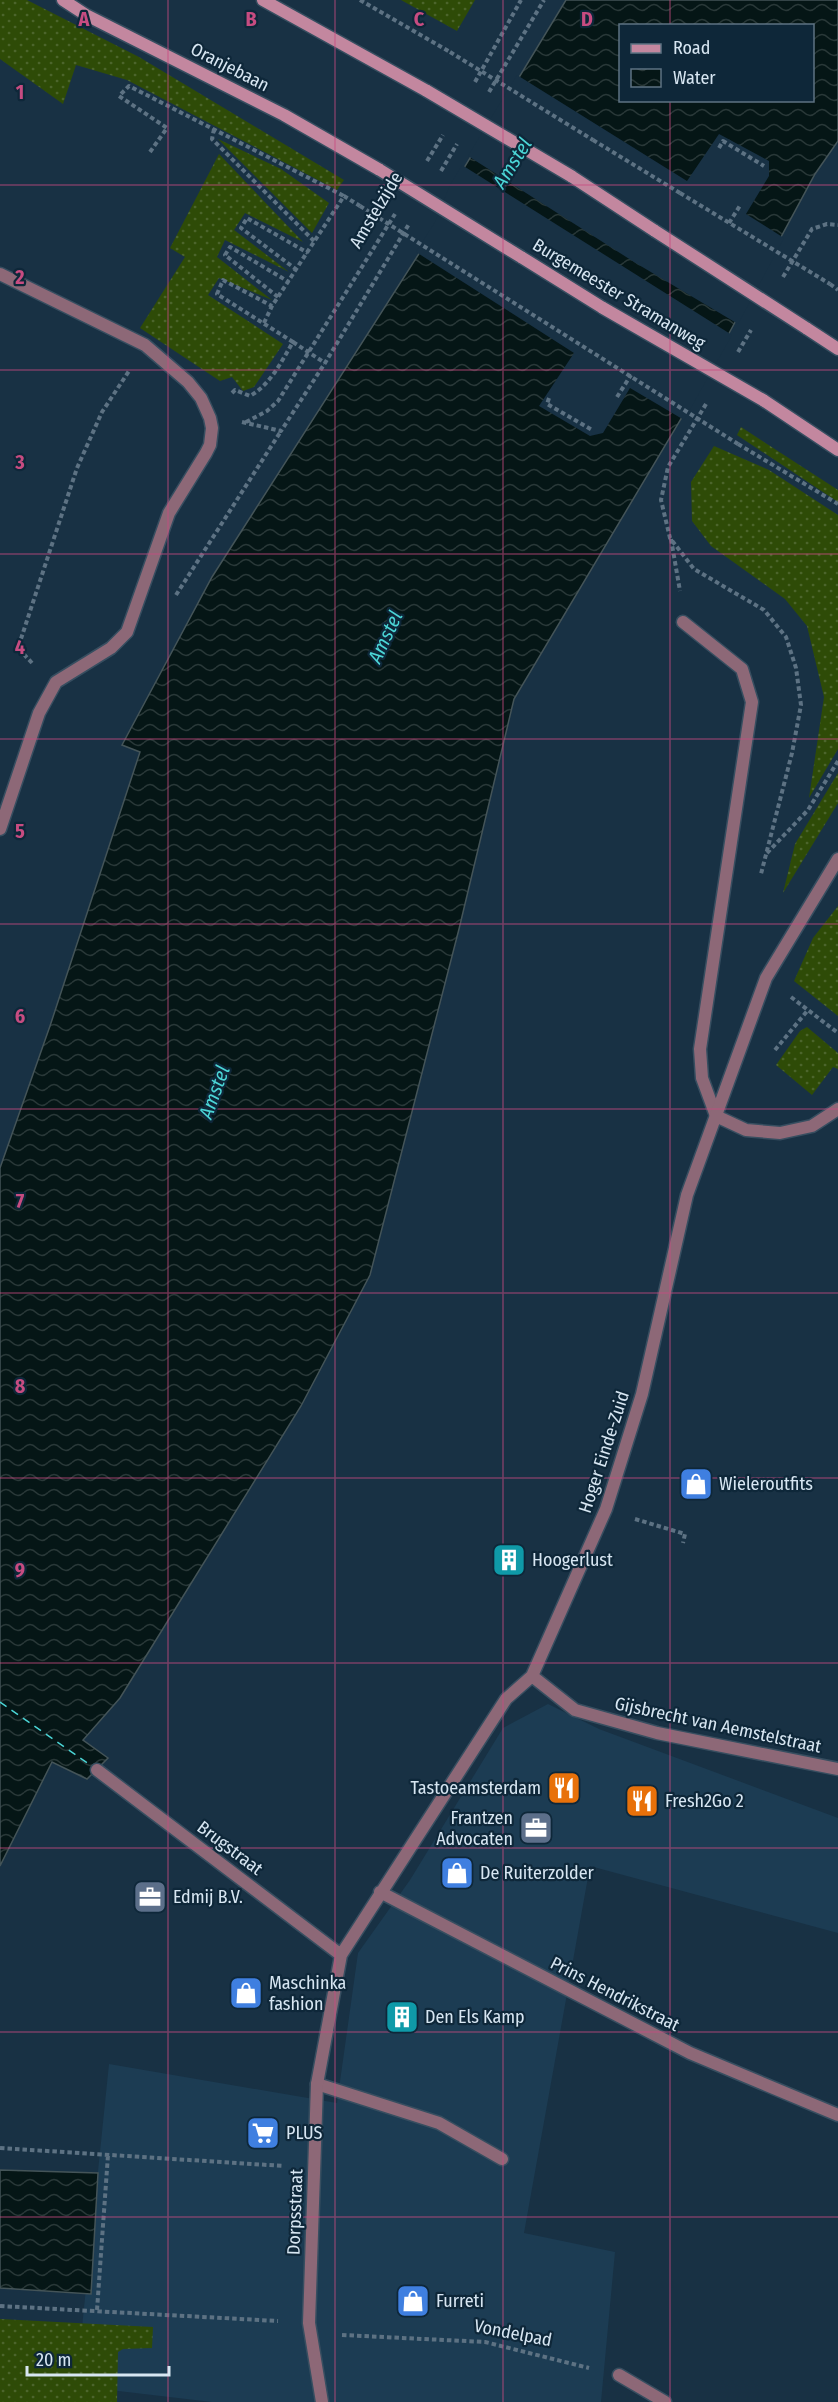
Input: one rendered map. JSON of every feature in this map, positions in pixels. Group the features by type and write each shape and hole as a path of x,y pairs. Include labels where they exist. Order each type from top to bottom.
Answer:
{"main road":[{"name":"Oranjebaan","path":"63,0 86,15 284,115 380,170"},
{"path":"263,0 427,91 571,176 838,349"},
{"name":"Burgemeester Stramanweg","path":"380,170 603,308 763,400 838,450"}],"street":[{"path":"0,274 146,345 188,382 201,398 212,428 210,445 169,513 127,632 111,648 56,682 39,713 0,829"},
{"path":"683,621 742,669 752,702 700,1049 702,1078 716,1116 746,1130 780,1133 812,1126 838,1109"},
{"name":"Hoger Einde-Zuid","path":"380,1892 506,1699 532,1676 606,1509 642,1394 687,1195 766,978 838,860"},
{"name":"Gijsbrecht van Aemstelstraat","path":"532,1676 575,1710 657,1733 838,1769"},
{"name":"Brugstraat","path":"97,1770 341,1955"},
{"name":"Dorpsstraat","path":"322,2402 310,2328 318,2084 341,1955 380,1892"},
{"name":"Prins Hendrikstraat","path":"380,1892 690,2053 838,2115"},
{"path":"318,2084 439,2123 502,2159"},
{"path":"619,2375 664,2402"}],"path":[{"path":"360,0 450,52 838,290"},
{"path":"472,87 521,0"},
{"path":"483,101 544,0"},
{"path":"150,152 167,128 119,96 129,86 345,196 498,295 838,504"},
{"name":"Amstelzijde","path":"422,169 447,128"},
{"path":"214,129 212,139 316,243"},
{"path":"441,171 459,141"},
{"path":"719,148 723,141 765,166"},
{"path":"264,323 272,306 316,243 345,196"},
{"path":"729,223 741,204"},
{"name":"Amstelzijde","path":"325,363 281,431 245,423 267,411 279,401 397,210"},
{"path":"297,270 242,228 247,218 309,253"},
{"path":"272,306 223,280 217,294 325,363 410,222"},
{"path":"782,279 812,229 827,224 838,225"},
{"path":"278,297 225,255 230,247 289,282"},
{"path":"734,358 752,328"},
{"path":"210,418 235,390 241,395 250,396 260,390 272,376 293,342"},
{"path":"56,682 18,648 77,468 102,412 146,345"},
{"path":"617,397 631,375"},
{"path":"549,398 547,404 592,430"},
{"path":"683,621 670,538 661,500 668,467 710,398"},
{"path":"670,538 694,569 764,610 786,637 796,668 801,705 792,753 766,854 808,810 838,761"},
{"path":"766,978 838,1033"},
{"path":"606,1509 685,1534 683,1543"},
{"path":"0,2148 315,2168"},
{"path":"97,2310 108,2155"},
{"name":"Vondelpad","path":"0,2306 97,2310 485,2342 619,2375"}],"shaded area":[{"path":"548,1704 599,1729 838,1818 838,1933 590,1866 524,2233 615,2252 601,2402 212,2402 76,2386 109,2064 337,2103 358,1953 410,1880 503,1728"}],"green space":[{"path":"0,0 27,0 139,57 344,180 337,190 127,80 76,65 63,104 0,59"},
{"path":"401,0 475,0 457,31"},
{"path":"218,139 281,169 329,203 312,233"},
{"path":"219,154 303,242 245,213 234,230 289,272 225,240 217,257 272,300 219,278 208,295 283,344 254,387 243,391 232,377 220,381 140,328 185,257 170,248"},
{"path":"741,427 838,490 838,502 737,435"},
{"path":"714,446 769,470 838,515 838,749 809,798 824,697 807,626 785,599 711,546 692,521 691,482"},
{"path":"838,773 838,803 783,893 795,844"},
{"path":"838,906 838,1016 794,981 813,938"},
{"path":"807,1027 838,1053 838,1069 833,1067 812,1095 776,1065 800,1031"},
{"path":"0,2319 153,2327 152,2348 123,2349 118,2352 117,2402 0,2402"}],"water":[{"name":"Amstel","path":"566,0 838,0 838,141 815,174 700,387 514,699 459,929 370,1275 301,1406 120,1698 83,1740 108,1758 87,1779 52,1762 0,1866 0,1168 50,1026 140,752 122,745 212,577 438,224 453,186"},
{"path":"0,2170 98,2173 91,2294 0,2288"}],"pier":[{"path":"517,75 687,181 719,134 769,161 769,176 746,214 784,238 738,324 634,262 468,156"},
{"path":"462,165 732,335 684,420 630,388 603,433 590,436 539,406 574,353 416,252 435,222 450,185"}],"ferry route":[{"path":"0,1702 93,1767"}],"place":[{"name":"Wieleroutfits","path":"696,1484"},
{"name":"Hoogerlust","path":"509,1560"},
{"name":"Tastoeamsterdam","path":"564,1788"},
{"name":"Fresh2Go 2","path":"642,1801"},
{"name":"Frantzen Advocaten","path":"536,1828"},
{"name":"De Ruiterzolder","path":"457,1873"},
{"name":"Edmij B.V.","path":"150,1897"},
{"name":"Maschinka fashion","path":"246,1993"},
{"name":"Den Els Kamp","path":"402,2017"},
{"name":"PLUS","path":"263,2133"},
{"name":"Furreti","path":"413,2301"}]}
